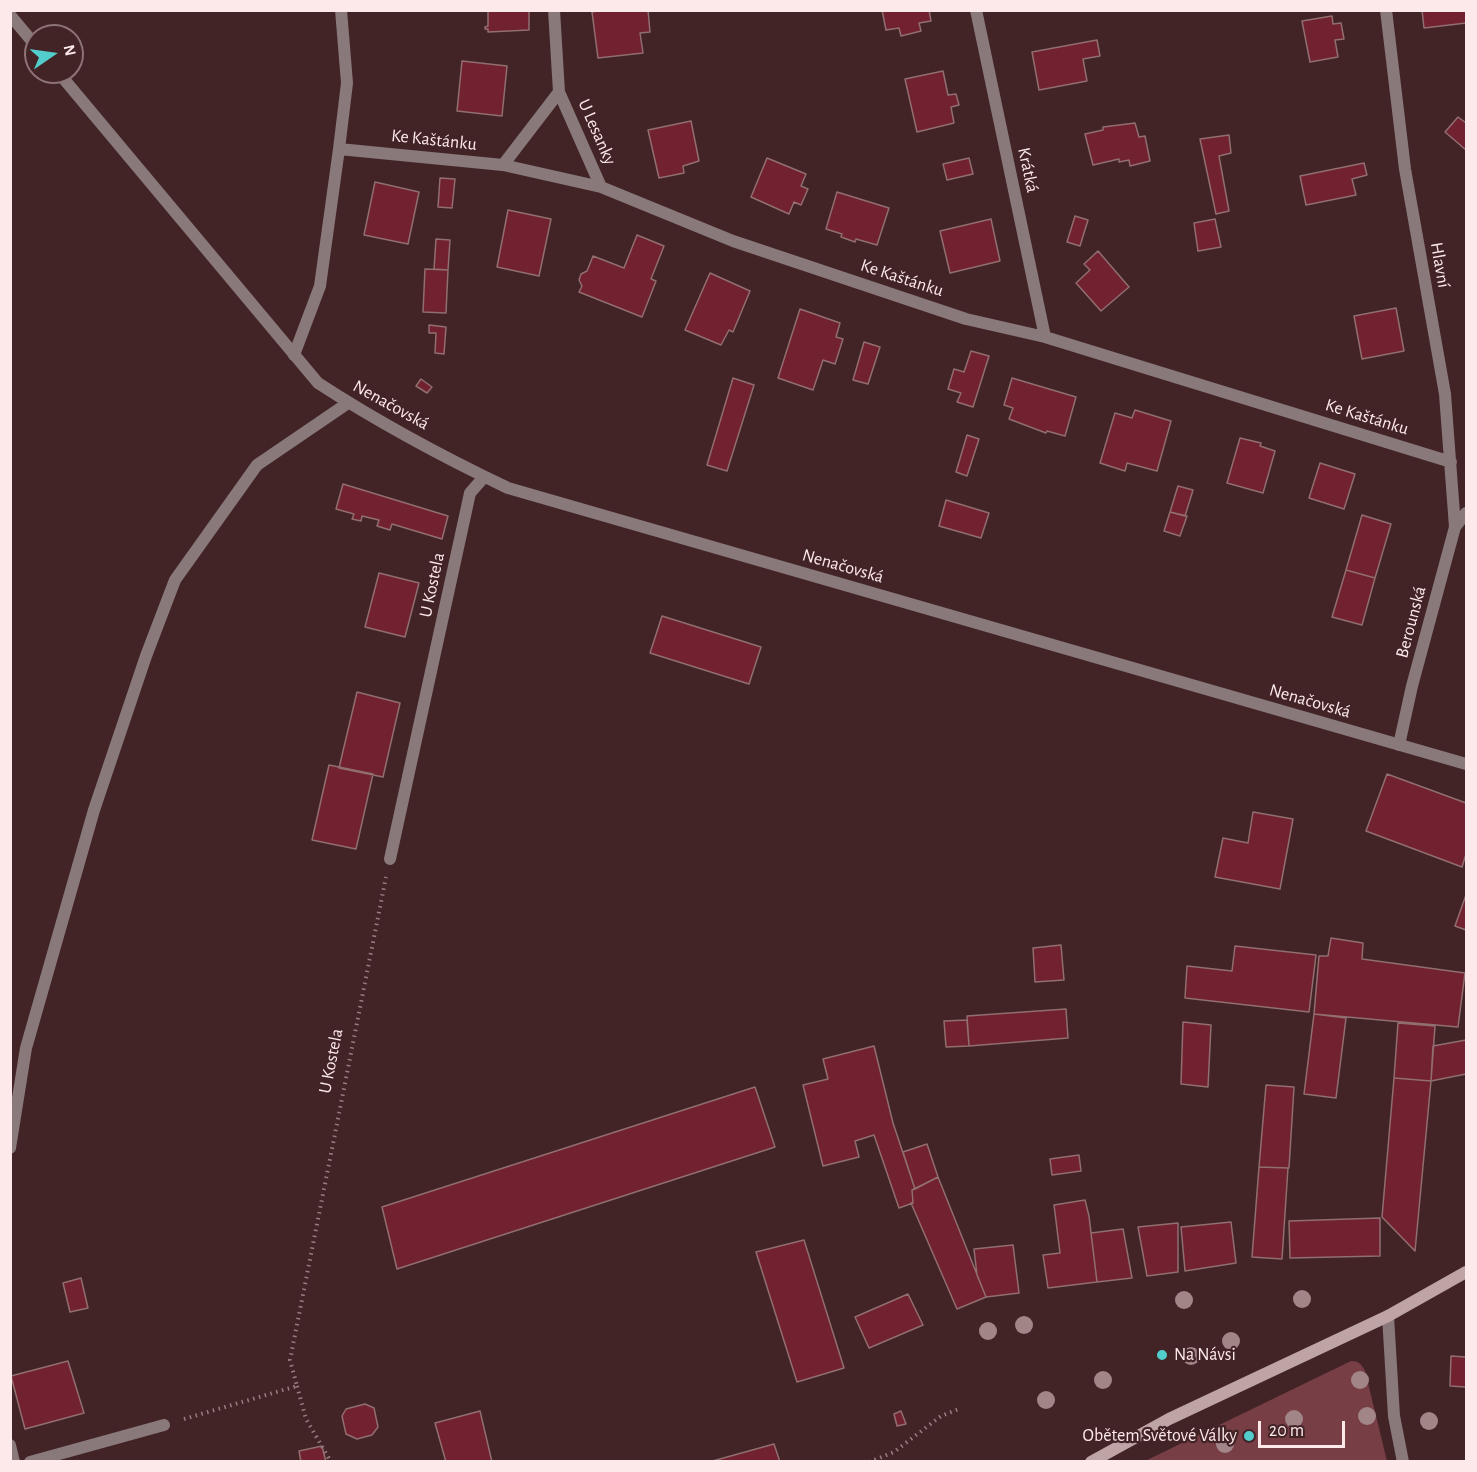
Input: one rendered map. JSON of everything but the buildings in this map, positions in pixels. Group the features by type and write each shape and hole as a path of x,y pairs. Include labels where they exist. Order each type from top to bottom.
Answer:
{"main road":[{"path":"1091,1461 1169,1419 1388,1316 1467,1272"}],"street":[{"path":"294,355 320,286 339,149 347,83 341,10"},
{"name":"U Lesanky","path":"554,10 559,92 601,187"},
{"name":"Krátká","path":"976,10 1046,337"},
{"name":"Hlavní","path":"1386,10 1405,169 1445,394 1455,527"},
{"path":"10,15 24,32"},
{"name":"Nenačovská","path":"68,84 318,383 348,403 484,477 507,488 1467,764"},
{"name":"U Lesanky","path":"503,165 559,92"},
{"name":"Ke Kaštánku","path":"339,149 503,165 601,187 733,241 966,319 1046,337 1451,462"},
{"path":"10,1148 26,1048 90,821 146,656 175,580 257,465 348,403"},
{"name":"U Kostela","path":"390,859 470,493 484,477"},
{"name":"Berounská","path":"1399,745 1412,686 1455,527 1467,513"},
{"path":"1388,1316 1394,1416 1403,1461"},
{"path":"30,1461 164,1425"},
{"path":"10,1445 14,1461"}],"path":[{"name":"U Kostela","path":"331,1461 306,1419 290,1360 390,859"},
{"path":"164,1425 297,1386"},
{"path":"869,1461 894,1452 941,1416 959,1409"}],"shaded area":[{"path":"1351,1361 1360,1363 1365,1371 1387,1461 1145,1461"}],"place":[{"name":"Na Návsi","path":"1162,1355"},
{"name":"Obětem Světové Války","path":"1249,1436"}]}
